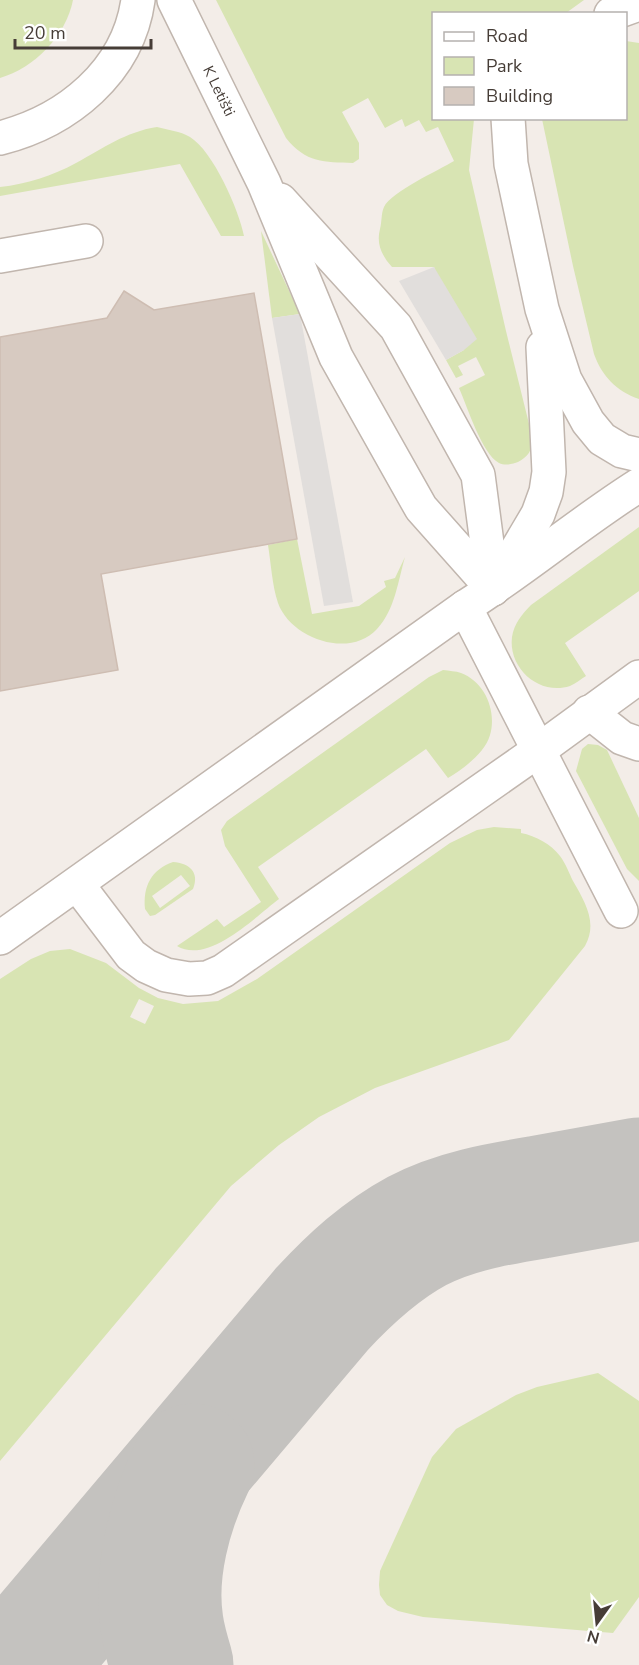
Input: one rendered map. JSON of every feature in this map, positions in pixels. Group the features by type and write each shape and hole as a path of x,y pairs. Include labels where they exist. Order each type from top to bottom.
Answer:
{"lane":[{"path":"0,138 31,128 69,108 84,97 114,64 130,31 138,0"},
{"name":"K Letišti","path":"174,0 264,183"},
{"path":"612,12 627,0"},
{"path":"615,12 639,4"},
{"path":"508,120 511,164 542,309 565,380 588,422 602,439 622,451 639,455"},
{"path":"264,183 336,357 421,508 493,589"},
{"path":"264,183 396,327 478,475 493,589"},
{"path":"0,256 86,241"},
{"path":"493,589 538,514 546,492 549,472 542,309"},
{"path":"0,938 639,485"},
{"path":"465,607 621,911"},
{"path":"77,884 131,956 166,975 189,980 207,978 223,971 539,750 639,676"},
{"path":"589,712 622,738 639,744"}],"green space":[{"path":"0,0 73,0 63,26 47,49 25,67 0,78"},
{"path":"216,0 584,0 567,12 432,12 432,120 474,120 469,170 533,440 529,453 524,458 516,463 499,463 487,450 476,429 459,388 485,375 476,357 458,366 463,375 456,378 446,360 464,350 434,267 392,267 385,259 379,245 382,212 388,201 405,188 454,161 438,127 426,132 419,120 405,127 402,119 385,128 368,98 342,112 359,143 359,159 353,163 316,160 301,152 286,138"},
{"path":"627,41 639,43 639,399 623,392 601,369 594,354 542,120 627,120"},
{"path":"157,127 178,132 199,144 224,182 244,236 221,236 180,164 0,196 0,187 49,176 105,146 145,129"},
{"path":"261,231 300,314 272,318"},
{"path":"639,527 639,591 565,643 586,676 570,686 558,688 547,687 528,677 520,669 512,648 513,632 522,616 531,605"},
{"path":"297,539 312,614 359,606 386,587 384,581 395,578 405,557 388,613 377,629 366,638 352,643 322,641 308,635 285,616 276,596 268,545"},
{"path":"443,670 459,672 469,677 483,690 487,698 492,726 487,742 478,754 448,778 426,749 258,867 279,899 257,917 217,944 203,949 189,950 177,946 217,919 224,927 261,902 225,846 221,830 227,821 429,677"},
{"path":"588,744 598,745 607,750 639,818 639,881 627,869 576,771 582,749"},
{"path":"494,827 521,829 521,833 543,841 556,852 566,865 588,913 590,929 585,946 509,1040 375,1088 319,1117 279,1145 231,1186 0,1461 0,979 31,959 50,951 70,949 106,963 139,988 158,998 183,1004 218,1001 257,979 450,843 477,830","holes":["139,999 154,1006 145,1024 130,1017"]},
{"path":"173,862 184,864 194,873 195,883 193,889 155,915 150,916 145,909 147,886 154,874","holes":["181,875 190,886 160,908 152,896"]},
{"path":"598,1373 639,1401 639,1597 613,1633 423,1617 398,1611 387,1605 380,1595 380,1571 432,1457 456,1429 516,1395 537,1387"}],"shaded area":[{"path":"434,267 477,339 464,350 446,360 399,281"},
{"path":"300,314 353,602 324,606 272,318"}],"building":[{"path":"124,291 154,310 254,293 297,539 101,574 118,670 0,691 0,337 107,318"}],"taxiway":[{"path":"21,1665 322,1309 378,1257 417,1231 462,1213 508,1202 639,1179"},
{"path":"172,1665 162,1624 160,1604 162,1563 177,1502 193,1465"}]}
